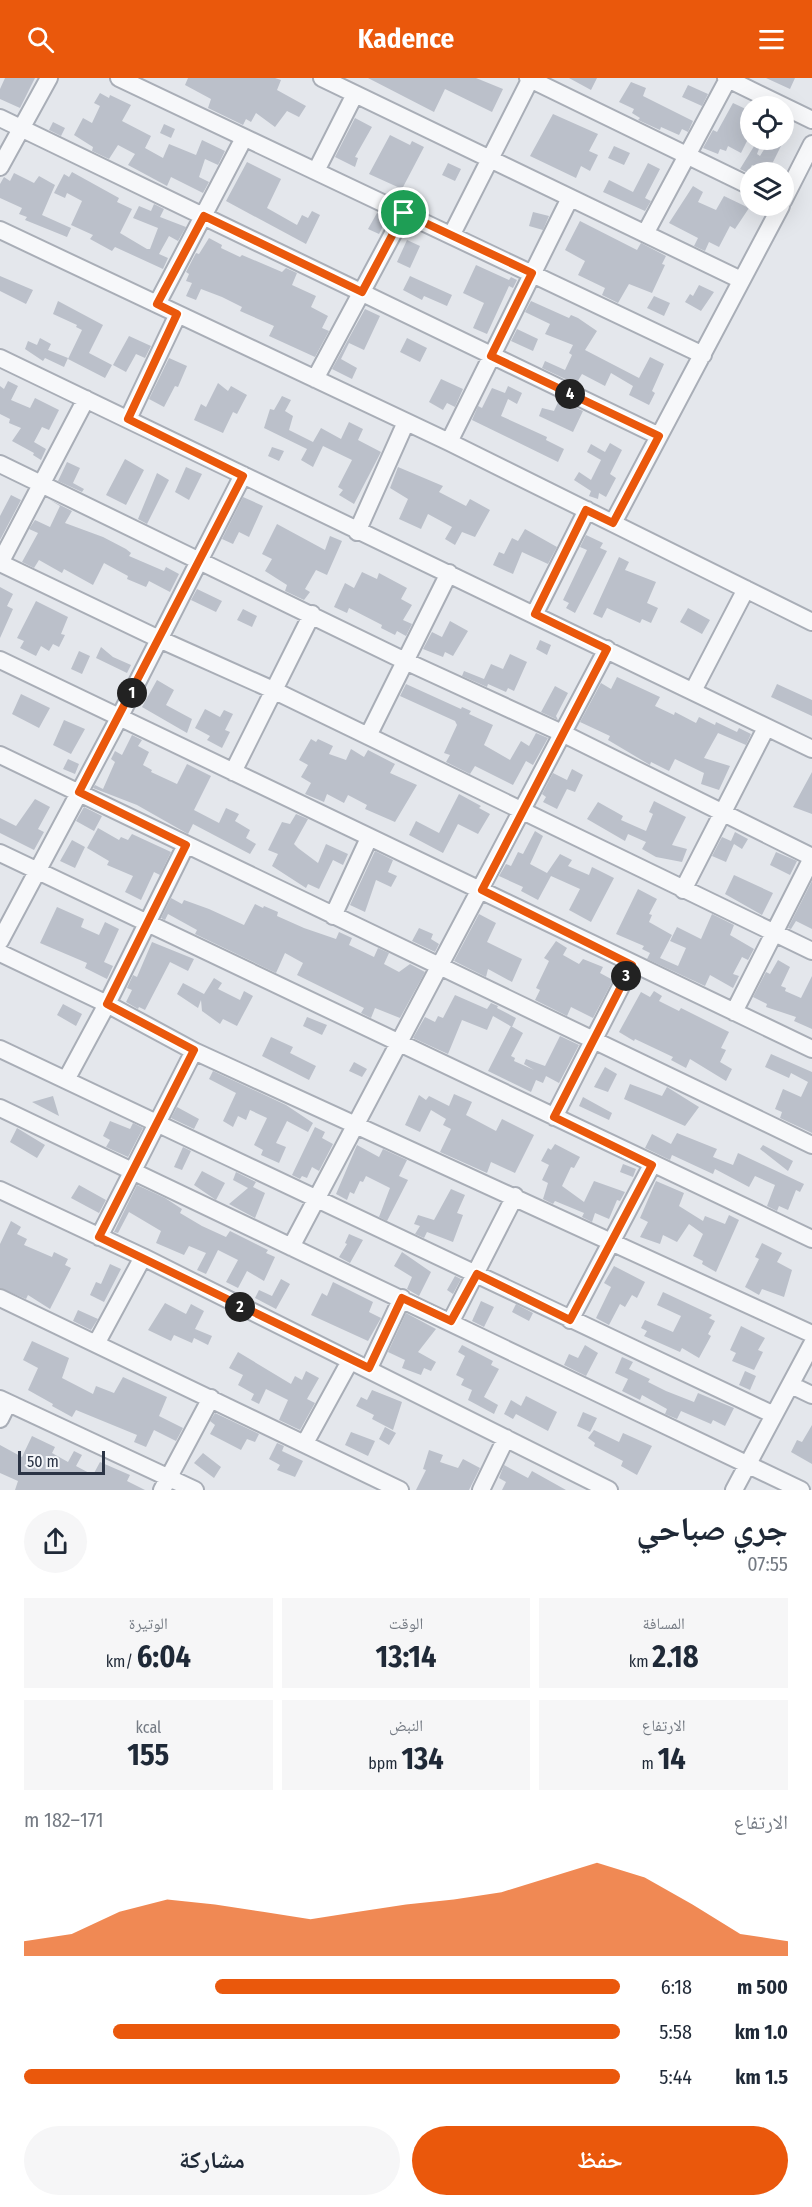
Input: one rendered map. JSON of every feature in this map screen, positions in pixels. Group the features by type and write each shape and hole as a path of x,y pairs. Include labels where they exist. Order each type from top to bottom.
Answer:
{"street":[{"path":"0,167 49,78"},
{"path":"119,78 703,355"},
{"path":"322,78 570,198 646,232 741,280"},
{"path":"452,234 530,78 740,181"},
{"path":"646,232 727,79 812,120"},
{"path":"316,171 355,94"},
{"path":"0,118 659,436"},
{"path":"157,304 244,138"},
{"path":"794,179 812,144"},
{"path":"449,442 570,198"},
{"path":"315,379 404,213"},
{"path":"613,523 776,216"},
{"path":"0,230 449,442 812,622"},
{"path":"128,419 177,314"},
{"path":"0,358 357,532 535,614 812,750"},
{"path":"86,399 0,563 159,639 273,690 812,951"},
{"path":"357,532 406,422"},
{"path":"0,464 404,660 562,733 812,857 772,932 734,1012"},
{"path":"0,941 7,912 39,872 243,476"},
{"path":"535,614 586,510"},
{"path":"368,736 449,573"},
{"path":"693,691 746,589"},
{"path":"233,772 312,614"},
{"path":"291,1246 397,1042 482,890 607,649"},
{"path":"0,660 482,890 632,965 812,1049"},
{"path":"683,890 766,728"},
{"path":"0,755 812,1145"},
{"path":"333,916 369,838"},
{"path":"66,1080 107,1004 186,845"},
{"path":"0,853 652,1165 812,1239"},
{"path":"0,952 107,1004 194,1050 812,1334"},
{"path":"554,1117 632,965"},
{"path":"0,1049 774,1415"},
{"path":"99,1237 194,1050"},
{"path":"0,1108 131,1172 451,1321 801,1490"},
{"path":"570,1320 652,1165"},
{"path":"0,1190 143,1257 350,1361 369,1368 609,1490"},
{"path":"451,1321 515,1196"},
{"path":"96,1344 143,1257"},
{"path":"0,1298 400,1490"},
{"path":"369,1368 402,1298"},
{"path":"734,1490 812,1344"},
{"path":"305,1443 350,1361"},
{"path":"791,1385 812,1395"},
{"path":"165,1483 211,1398"},
{"path":"0,1419 4,1401 165,1483 195,1490"},
{"path":"481,1490 506,1438"}],"building":[{"path":"5,78 35,78 20,108 0,99 0,89"},
{"path":"188,78 275,78 281,80 277,90 306,106 299,117 287,111 275,127 256,113 251,122 246,119 243,125 208,108 211,99 185,85"},
{"path":"368,78 476,78 503,89 492,112 445,89 434,112"},
{"path":"569,78 597,78 591,90"},
{"path":"766,78 795,78 790,89"},
{"path":"631,82 646,88 643,96 693,121 688,132 682,129 679,135 661,127 660,130 638,120 640,118 632,113 634,109 619,102"},
{"path":"688,85 708,94 702,106 682,97"},
{"path":"100,93 131,105 122,121 151,136 145,148 163,158 169,144 196,155 202,140 225,151 218,165 205,159 199,177 209,182 203,193 171,177 167,186 128,165 135,154 118,145 109,159 92,151 93,147 74,135 83,118 92,123 100,106 94,103"},
{"path":"733,103 740,106 741,153 728,146 726,151 720,149 718,154 703,148 713,130 717,132"},
{"path":"553,114 598,134 589,151 598,155 590,171 581,166 576,178 530,156"},
{"path":"355,118 372,127 355,157 358,158 355,167 335,157"},
{"path":"53,122 65,128 61,136 49,130"},
{"path":"164,124 175,129 171,138 160,133"},
{"path":"390,135 410,145 412,141 424,147 402,189 369,174"},
{"path":"614,146 630,153 624,165 608,158"},
{"path":"752,150 758,150 757,154 760,156 764,150 779,150 773,162 744,162"},
{"path":"247,162 281,179 267,208 297,225 302,215 308,218 312,211 320,215 306,244 226,201"},
{"path":"448,163 461,169 455,181 442,175"},
{"path":"648,163 660,169 645,198 651,201 645,211 603,192 609,180 633,192"},
{"path":"72,172 119,198 117,202 132,209 120,233 147,249 150,249 158,228 133,218 139,206 151,211 154,204 164,209 160,217 186,227 178,241 169,236 159,254 168,258 163,269 115,247 112,251 90,239 93,235 71,225 82,201 67,193 65,198 54,193 64,174 69,177"},
{"path":"14,173 34,183 39,176 55,185 42,215 71,228 67,237 25,220 27,217 19,214 22,208 0,198 0,184 4,177 10,181"},
{"path":"693,186 703,192 698,202 716,210 724,196 740,204 740,216 744,216 735,229 730,226 719,247 709,242 705,251 694,246 698,238 669,223"},
{"path":"533,212 549,216 543,230 529,226"},
{"path":"377,213 387,218 379,234 368,229"},
{"path":"580,221 637,250 641,243 666,256 662,264 665,265 652,293 629,284 618,303 602,295 605,288 578,275 585,261 565,250"},
{"path":"209,238 222,245 221,248 240,257 242,255 282,272 286,268 297,273 292,285 316,296 311,307 328,316 322,328 329,331 315,357 269,336 274,326 240,311 242,307 222,297 201,289 196,300 186,296 192,283 186,281 189,274 186,272 196,253 199,254"},
{"path":"407,240 420,246 410,268 397,262"},
{"path":"476,265 509,280 511,277 517,280 513,288 509,286 487,334 473,328 484,303 463,293"},
{"path":"0,276 33,290 26,304 0,291"},
{"path":"410,276 452,295 447,306 424,296 422,300 403,290"},
{"path":"699,285 714,292 701,311 685,302 690,294 693,296"},
{"path":"654,296 670,303 664,316 647,308"},
{"path":"58,301 103,325 89,353 112,365 105,378 68,359 82,330 76,327 77,325 53,314"},
{"path":"531,301 569,318 571,315 578,318 597,331 585,350 639,378 650,357 664,364 652,391 655,393 649,405 629,395 633,386 611,373 605,386 582,374 576,384 542,368 545,361 565,370 572,355 569,353 573,345 545,334 550,324 525,312"},
{"path":"365,309 380,316 364,350 349,343 341,359 357,368 352,379 332,369"},
{"path":"517,329 538,339 533,351 511,341"},
{"path":"129,336 151,346 145,358 136,354 126,372 113,365"},
{"path":"40,338 51,344 48,350 68,358 64,367 45,358 43,361 25,349 28,341 37,345"},
{"path":"407,338 427,348 420,362 400,352"},
{"path":"169,358 187,366 178,387 175,386 164,407 149,399"},
{"path":"441,379 463,389 455,407 447,403 443,410 429,402"},
{"path":"8,381 18,386 11,400 30,408 35,398 59,410 49,430 42,427 34,442 46,449 41,460 33,455 34,453 12,441 21,428 9,423 10,419 0,414 0,386 4,389"},
{"path":"218,383 228,391 231,386 247,395 237,414 233,412 223,433 194,420 201,404 206,407"},
{"path":"508,386 522,393 517,404 508,399 501,416 547,437 546,440 564,449 558,462 472,420 478,406 482,408 492,388 505,393"},
{"path":"282,396 291,400 285,411 293,416 289,430 313,442 321,428 341,439 349,422 363,429 358,440 381,452 354,504 339,495 343,490 338,487 352,460 323,446 313,467 301,460 307,449 264,428 270,409 274,410"},
{"path":"559,400 583,411 573,432 539,416 542,408 554,411"},
{"path":"610,443 622,450 610,474 616,478 606,497 599,493 598,499 589,496 591,491 574,480 579,472 591,480 601,460 587,452 591,444 605,452"},
{"path":"272,447 284,451 279,461 268,456"},
{"path":"125,459 144,470 126,505 106,495"},
{"path":"67,462 80,468 73,483 84,489 82,492 58,481"},
{"path":"186,467 202,474 189,500 175,492"},
{"path":"398,467 443,486 439,492 466,506 470,499 490,510 475,537 462,532 455,545 445,539 452,527 428,514 421,529 399,519 408,499 390,488"},
{"path":"157,473 169,480 147,524 138,519"},
{"path":"11,495 21,500 0,540 0,516"},
{"path":"243,497 263,506 249,537 239,532 233,544 222,539"},
{"path":"50,500 72,511 65,523 103,537 126,549 131,553 129,556 164,571 166,567 179,574 170,592 149,581 146,587 127,579 128,576 104,563 93,585 64,569 62,573 39,560 34,568 22,562 38,533 29,529 35,520 50,527 60,506"},
{"path":"277,524 325,550 330,536 342,541 327,575 316,570 305,589 310,592 304,600 285,591 287,585 265,571 272,559 262,554"},
{"path":"525,529 557,547 548,564 522,552 513,574 493,565 499,552 504,554 512,538 518,541"},
{"path":"586,535 603,543 600,548 607,551 575,613 566,608 569,603 563,600 587,550 580,547"},
{"path":"619,557 629,562 625,570 656,582 647,603 658,608 651,623 642,619 640,623 607,608 602,618 593,614"},
{"path":"362,572 377,579 379,573 407,588 401,599 412,605 403,620 412,624 406,636 397,631 395,635 381,628 382,625 349,608 347,613 334,607 345,583 354,588"},
{"path":"0,587 13,594 7,606 13,609 0,638"},
{"path":"197,589 222,601 216,612 191,600"},
{"path":"36,601 68,617 61,634 65,635 59,647 53,644 49,651 41,646 36,656 20,648 24,641 17,638"},
{"path":"688,608 710,620 702,634 680,622"},
{"path":"243,609 257,616 252,627 237,620"},
{"path":"450,621 468,631 453,656 445,652 443,657 423,649 432,632 442,637"},
{"path":"540,640 551,645 547,655 536,649"},
{"path":"101,647 113,657 131,665 127,673 96,658"},
{"path":"79,651 90,656 82,674 71,669"},
{"path":"510,654 527,662 514,691 508,688 506,692 488,684 487,687 462,676 464,671 484,679 491,664 503,669"},
{"path":"617,677 660,697 655,706 674,715 675,712 696,723 699,717 715,725 716,722 737,732 739,728 751,734 746,745 718,733 704,758 730,766 719,790 701,784 704,773 675,759 669,771 651,762 650,765 608,740 610,736 580,722 601,683 611,689"},
{"path":"157,680 174,690 166,705 192,719 187,733 142,707"},
{"path":"406,684 461,709 462,707 471,711 469,714 493,725 484,745 510,760 521,741 529,746 536,733 548,738 533,765 526,761 513,785 475,766 470,774 446,762 450,755 444,753 457,725 455,721 400,696"},
{"path":"777,684 812,700 812,716 771,697"},
{"path":"555,686 568,693 556,716 558,720 541,712"},
{"path":"21,694 50,708 39,728 12,714"},
{"path":"205,709 220,717 224,710 233,714 225,730 230,732 222,748 207,740 210,736 195,728"},
{"path":"64,720 85,729 71,754 53,745"},
{"path":"132,735 142,740 138,746 149,752 143,765 152,770 151,772 177,784 187,764 211,776 194,810 219,823 226,808 239,814 235,821 250,830 246,838 256,844 250,854 193,824 188,834 137,805 93,788 95,785 103,789 115,762 111,759 115,751 122,755"},
{"path":"311,739 316,742 318,739 333,746 329,754 346,760 351,749 364,757 368,750 395,764 390,773 417,785 395,822 365,809 367,805 348,795 344,803 327,794 324,802 305,794 311,783 301,777 308,765 299,760"},
{"path":"68,759 79,764 75,774 63,769"},
{"path":"572,769 583,775 575,792 567,789 557,809 543,802 546,797 542,794 553,773 567,780"},
{"path":"812,772 812,814 793,807"},
{"path":"459,794 481,806 479,808 490,814 478,834 458,824 443,853 409,835 416,821 439,833"},
{"path":"35,799 50,807 38,829 44,832 34,850 0,833 0,818 16,826"},
{"path":"654,801 686,817 672,845 687,849 682,862 656,857 642,849 646,842 628,834 625,841 587,819 598,802 623,816 621,820 646,831 653,814 649,812"},
{"path":"84,807 102,816 94,831 76,821"},
{"path":"296,814 308,819 294,844 298,848 318,863 326,844 348,854 343,865 333,860 319,889 308,884 306,888 272,866 278,854 268,850 282,822 290,824"},
{"path":"98,828 119,840 121,837 128,840 132,834 171,852 160,875 154,872 141,900 125,892 133,876 107,865 109,861 87,848"},
{"path":"535,831 543,836 530,864 547,873 560,854 572,860 568,866 589,875 592,867 614,878 591,922 569,910 580,889 551,876 538,900 521,891 523,887 499,876 506,864 511,866 518,852 523,854"},
{"path":"735,832 748,839 742,849 734,844 726,862 712,856 722,837 731,841"},
{"path":"72,840 85,847 75,868 60,861"},
{"path":"375,851 393,860 388,872 397,876 391,887 376,880 365,912 350,905"},
{"path":"776,852 797,861 790,875 770,865"},
{"path":"734,875 773,893 762,915 725,894"},
{"path":"812,881 812,929 796,921 791,929 788,928"},
{"path":"638,889 657,899 649,914 652,915 649,922 672,935 660,958 678,966 686,948 670,941 677,927 701,939 712,914 734,925 730,935 754,949 748,960 742,957 733,974 739,976 733,988 710,975 705,986 647,959 650,953 642,949 644,946 616,934"},
{"path":"171,898 182,904 184,900 209,909 244,925 255,904 263,908 264,906 278,912 277,916 304,928 336,939 339,932 352,938 349,945 374,957 378,948 389,953 384,964 399,972 410,964 425,972 400,1018 375,1008 371,1018 361,1013 364,1008 297,975 303,963 285,953 276,973 195,934 197,930 168,914 165,920 161,918"},
{"path":"57,907 84,919 81,927 99,935 105,922 119,929 104,962 113,966 107,979 85,968 87,963 40,943"},
{"path":"479,914 496,923 487,942 522,959 512,982 488,969 486,977 454,961"},
{"path":"419,928 433,934 431,939 439,944 435,952 412,941"},
{"path":"556,941 567,948 563,955 579,964 583,959 603,967 600,973 613,980 593,1018 571,1007 567,1016 535,1000 540,990 536,988 549,961 544,958"},
{"path":"152,942 194,959 188,971 170,962 145,1010 139,1007 138,1009 126,1002 132,990 127,988 133,975 137,977"},
{"path":"778,960 790,967 781,986 786,988 785,991 801,998 812,976 812,1029 794,1021 796,1017 766,1007 767,1004 753,997 766,972 770,974"},
{"path":"214,978 222,983 218,989 240,1000 244,991 253,996 237,1026 223,1019 220,1024 202,1011 201,1000 198,1008 177,994 183,983 204,994"},
{"path":"654,991 662,996 659,1001 679,1011 681,1008 729,1032 721,1048 726,1050 720,1062 732,1069 726,1081 690,1059 686,1068 671,1060 673,1057 635,1039 634,1041 619,1032 641,992 650,997"},
{"path":"455,995 487,1009 491,1003 498,1006 497,1008 516,1018 512,1027 493,1016 487,1030 462,1020 448,1054 413,1038 425,1017 435,1022 438,1016 443,1018"},
{"path":"63,1004 82,1014 76,1026 57,1015"},
{"path":"307,1017 327,1025 322,1035 303,1026"},
{"path":"511,1026 523,1033 511,1056 515,1058 514,1061 534,1070 524,1064 526,1059 545,1066 560,1036 579,1045 559,1083 546,1076 543,1083 536,1080 531,1092 488,1071"},
{"path":"271,1037 293,1047 290,1053 316,1066 309,1080 262,1056"},
{"path":"771,1054 812,1072 812,1133 780,1118 782,1112 775,1109 783,1089 801,1097 808,1082 791,1073 789,1078 765,1067"},
{"path":"354,1062 367,1069 362,1077 349,1071"},
{"path":"605,1067 617,1074 608,1092 594,1087"},
{"path":"213,1071 286,1105 313,1123 308,1132 287,1121 276,1143 286,1147 279,1163 261,1155 263,1150 254,1145 267,1118 250,1110 246,1120 238,1116 233,1127 223,1121 236,1093 209,1079"},
{"path":"630,1084 662,1096 667,1087 699,1107 685,1126 624,1099"},
{"path":"454,1094 472,1102 466,1115 496,1131 502,1119 534,1135 515,1173 491,1162 487,1173 440,1152 451,1129 443,1125 446,1119 431,1110 420,1132 405,1125 419,1095 426,1100 429,1096 449,1106"},
{"path":"53,1096 59,1116 32,1102"},
{"path":"583,1097 612,1113 609,1120 579,1106"},
{"path":"177,1107 199,1119 194,1129 171,1118"},
{"path":"110,1121 130,1129 133,1123 143,1128 128,1157 106,1147 110,1140 103,1136"},
{"path":"315,1127 325,1132 322,1138 333,1144 319,1171 312,1167 307,1178 302,1176 300,1179 292,1175"},
{"path":"17,1128 45,1145 37,1158 10,1142"},
{"path":"677,1133 717,1149 713,1157 733,1165 738,1153 804,1184 800,1192 796,1190 788,1210 779,1206 777,1211 767,1206 775,1185 755,1176 749,1187 715,1169 713,1174 672,1155 670,1160 645,1148 652,1134 671,1144"},
{"path":"555,1144 580,1157 574,1168 571,1167 562,1186 584,1202 594,1181 625,1192 620,1201 617,1200 609,1219 595,1213 592,1222 582,1217 584,1213 555,1201 553,1204 543,1199 548,1183 542,1180 549,1165 541,1161 548,1148 551,1150"},
{"path":"357,1145 379,1157 383,1149 407,1160 399,1176 408,1180 387,1221 379,1217 390,1188 366,1176 363,1182 360,1181 354,1194 350,1192 347,1200 336,1194"},
{"path":"763,1145 793,1161 788,1171 760,1149"},
{"path":"183,1147 191,1151 182,1170 174,1167"},
{"path":"623,1164 636,1169 633,1177 620,1172"},
{"path":"202,1171 225,1183 216,1200 194,1185"},
{"path":"236,1172 256,1182 253,1187 265,1193 255,1218 229,1204 248,1188 233,1180"},
{"path":"656,1181 684,1193 679,1206 703,1221 705,1216 725,1224 729,1215 739,1220 716,1272 693,1256 703,1234 689,1224 677,1242 663,1235 660,1244 640,1237 648,1222 640,1218"},
{"path":"79,1185 106,1200 99,1213 71,1198"},
{"path":"137,1185 165,1198 182,1209 180,1213 202,1226 226,1237 230,1231 268,1250 266,1253 275,1257 264,1281 247,1271 238,1288 226,1282 238,1260 218,1250 206,1274 197,1270 206,1253 189,1246 184,1255 156,1243 161,1231 129,1212 118,1233 114,1232"},
{"path":"451,1189 465,1195 457,1213 463,1215 453,1242 427,1232 424,1238 415,1234 420,1226 414,1224 418,1215 434,1220"},
{"path":"11,1221 21,1227 17,1234 27,1239 24,1245 52,1257 54,1252 68,1259 65,1265 71,1268 50,1309 28,1295 26,1299 0,1288 0,1244"},
{"path":"349,1234 363,1240 350,1263 339,1257 347,1244 345,1243"},
{"path":"762,1243 782,1253 777,1262 792,1270 784,1297 762,1289 759,1295 745,1287 759,1259 755,1257"},
{"path":"402,1252 431,1272 419,1296 407,1289 412,1277 394,1266"},
{"path":"110,1264 121,1269 104,1302 90,1295 96,1282 101,1284"},
{"path":"614,1266 645,1282 637,1298 632,1295 625,1307 620,1304 609,1325 596,1318 611,1287 604,1283"},
{"path":"455,1276 461,1279 453,1294 447,1290"},
{"path":"281,1279 290,1284 276,1309 255,1298 259,1290 272,1296"},
{"path":"333,1282 373,1302 369,1312 381,1318 368,1341 311,1315 322,1293 327,1296"},
{"path":"663,1292 712,1315 709,1318 715,1321 708,1334 711,1336 699,1358 682,1348 680,1352 644,1336 647,1331 641,1328 645,1320 673,1332 681,1316 657,1305"},
{"path":"481,1301 494,1307 484,1327 472,1321"},
{"path":"165,1303 186,1314 191,1304 204,1311 195,1329 212,1336 208,1345 194,1338 192,1343 174,1335 171,1341 148,1330"},
{"path":"516,1304 533,1313 529,1321 512,1312"},
{"path":"78,1310 98,1319 91,1330 73,1321"},
{"path":"406,1313 436,1329 418,1352 436,1362 431,1371 424,1368 421,1375 402,1368 405,1360 388,1352"},
{"path":"741,1326 765,1338 758,1350 763,1352 754,1370 732,1361 736,1353 730,1350"},
{"path":"32,1341 69,1358 62,1378 93,1394 96,1386 114,1393 123,1377 167,1397 159,1416 183,1428 176,1441 154,1430 146,1447 134,1442 137,1435 76,1410 72,1417 28,1390 38,1368 23,1360"},
{"path":"462,1345 493,1361 491,1365 499,1369 484,1397 498,1405 494,1414 468,1400 472,1390 461,1385 464,1379 456,1375 465,1356 458,1352"},
{"path":"585,1345 598,1353 586,1376 564,1365 569,1354 578,1358"},
{"path":"238,1352 291,1384 295,1376 302,1380 306,1371 319,1378 307,1399 315,1403 300,1430 279,1420 288,1400 266,1389 259,1404 251,1400 254,1394 238,1385 243,1375 229,1368"},
{"path":"622,1357 633,1362 629,1369 650,1379 648,1382 666,1391 694,1402 698,1393 734,1408 725,1426 713,1420 711,1424 681,1411 677,1419 665,1414 667,1409 642,1395 640,1400 622,1391 628,1379 615,1373"},
{"path":"745,1371 756,1376 750,1390 739,1385"},
{"path":"372,1390 402,1402 393,1430 372,1419 374,1415 356,1406 361,1397 367,1400"},
{"path":"526,1396 557,1412 548,1431 516,1414 513,1419 504,1414 511,1400 521,1406"},
{"path":"583,1412 597,1418 590,1432 577,1426"},
{"path":"215,1413 259,1434 255,1442 247,1439 241,1450 210,1434 215,1425 210,1421"},
{"path":"812,1425 812,1464 791,1452 797,1440 802,1442"},
{"path":"385,1427 396,1433 389,1445 379,1439"},
{"path":"594,1430 619,1442 623,1433 652,1446 637,1475 621,1466 623,1461 594,1446 595,1443 588,1438"},
{"path":"351,1432 375,1441 368,1456 345,1445"},
{"path":"32,1436 55,1447 52,1453 68,1462 74,1451 82,1455 76,1466 93,1475 100,1462 130,1475 127,1481 145,1490 15,1490 18,1481 0,1473 0,1445 22,1457"},
{"path":"277,1443 284,1446 282,1451 303,1461 295,1477 277,1470 280,1465 269,1459"},
{"path":"429,1450 443,1455 440,1462 458,1468 463,1459 480,1468 469,1490 416,1490 426,1470 423,1469"},
{"path":"203,1453 221,1467 214,1478 194,1463"},
{"path":"504,1465 528,1478 532,1471 566,1490 502,1490 506,1482 499,1478"}],"route":[{"path":"404,213 532,273 491,356 659,436 613,523 586,510 535,614 607,649 482,890 632,965 554,1117 652,1165 570,1320 477,1274 451,1321 402,1298 369,1368 350,1361 99,1237 194,1050 107,1004 186,845 79,792 243,476 128,419 177,314 157,304 204,216 362,292 404,213"}]}
